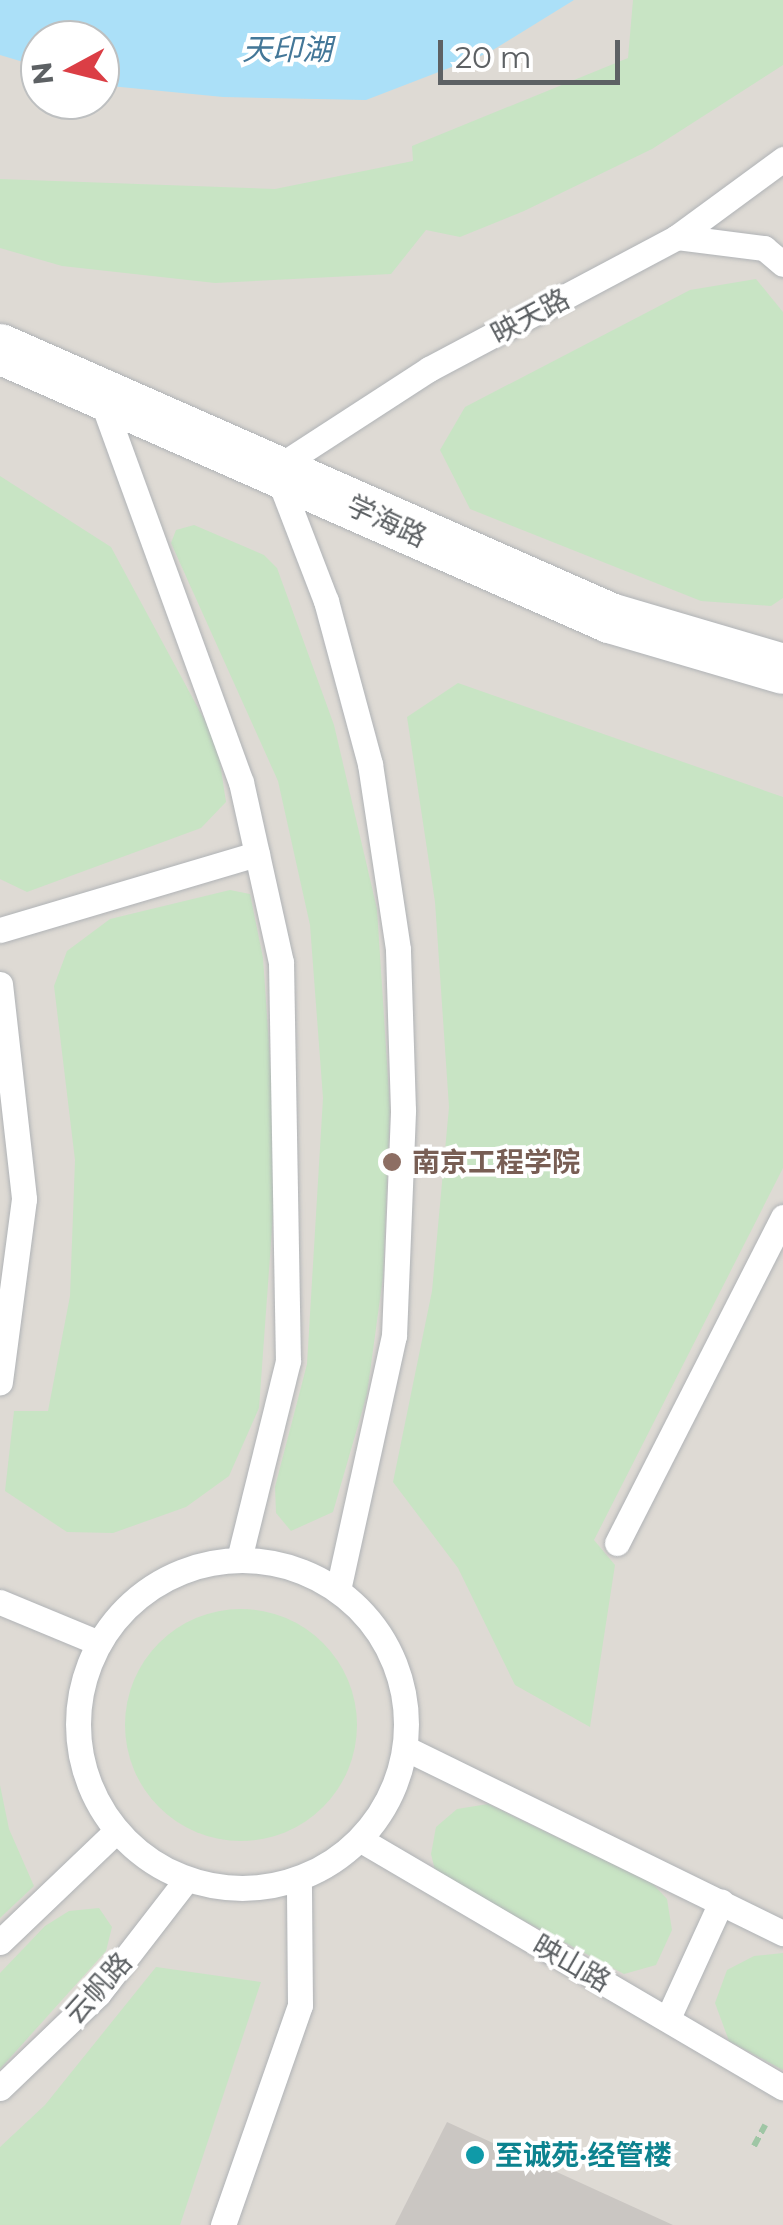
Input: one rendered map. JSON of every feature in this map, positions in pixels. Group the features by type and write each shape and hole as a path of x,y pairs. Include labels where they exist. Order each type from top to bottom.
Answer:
{"street":[{"name":"学海路","path":"0,348 610,618 783,670"}],"lane":[{"name":"映天路","path":"275,469 430,369 677,237 783,159"},
{"path":"677,237 764,248 783,264"},
{"path":"100,395 241,782 281,962 290,1179 288,1361 238,1559"},
{"path":"275,469 326,601 370,764 398,949 403,1110 394,1336 338,1590"},
{"path":"0,930 257,854"},
{"path":"0,984 24,1200 0,1382"},
{"path":"617,1542 783,1217"},
{"path":"238,1559 290,1566 338,1590 370,1621 394,1660 406,1703 405,1748 390,1798 360,1840 299,1880 242,1890 186,1880 148,1860 116,1831 90,1789 78,1740 82,1690 99,1643 124,1609 158,1582 196,1566 238,1559"},
{"path":"0,1602 99,1643"},
{"path":"405,1748 783,1933"},
{"path":"0,1942 116,1831"},
{"name":"映山路","path":"360,1840 783,2088"},
{"name":"云帆路","path":"0,2088 98,1994 186,1880"},
{"path":"223,2225 300,2005 299,1880"},
{"path":"668,2018 720,1902"}],"shaded area":[{"name":"南京工程学院","path":"0,0 783,0 783,2225 0,2225"}],"green space":[{"path":"633,0 783,0 783,65 652,149 524,211 460,237 426,230 391,274 215,283 62,266 0,248 0,179 275,189 413,161 412,146 628,58"},
{"path":"756,279 783,312 783,598 771,606 701,601 470,509 440,450 465,407 690,290"},
{"path":"0,476 111,547 217,743 226,802 201,828 27,892 0,879"},
{"path":"194,525 264,555 277,568 334,725 377,909 390,1109 383,1277 367,1394 333,1512 291,1531 276,1513 275,1487 307,1364 323,1098 310,925 278,781 171,543 176,530"},
{"path":"458,683 783,797 783,1168 594,1540 615,1565 590,1727 515,1685 458,1568 393,1482 432,1291 449,1107 435,902 407,717"},
{"path":"230,890 250,894 263,958 277,1160 259,1408 229,1476 186,1507 113,1533 67,1532 5,1491 14,1411 48,1411 70,1296 75,1160 54,986 67,951 110,919"},
{"path":"241,1609 285,1618 323,1643 348,1681 357,1725 348,1769 323,1807 285,1832 241,1841 197,1832 159,1807 134,1769 125,1725 134,1681 159,1643 197,1618"},
{"path":"0,1785 9,1829 34,1886 0,1918"},
{"path":"488,1804 652,1883 667,1899 672,1930 656,1965 624,1974 436,1874 431,1854 436,1827 457,1809"},
{"path":"99,1908 112,1927 106,1951 0,2069 0,1973 45,1926 69,1911"},
{"path":"783,1953 783,2070 729,2041 715,2003 727,1970 754,1956"},
{"path":"156,1967 261,1982 180,2225 0,2225 0,2147 45,2105"}],"water":[{"name":"天印湖","path":"0,0 574,0 488,53 366,100 223,97 120,87 120,20 20,20 20,61 0,55"}],"building":[{"name":"至诚苑·经管楼","path":"447,2122 673,2225 395,2225"}],"place":[{"name":"南京工程学院","path":"392,1162"},
{"name":"至诚苑·经管楼","path":"475,2155"}]}
